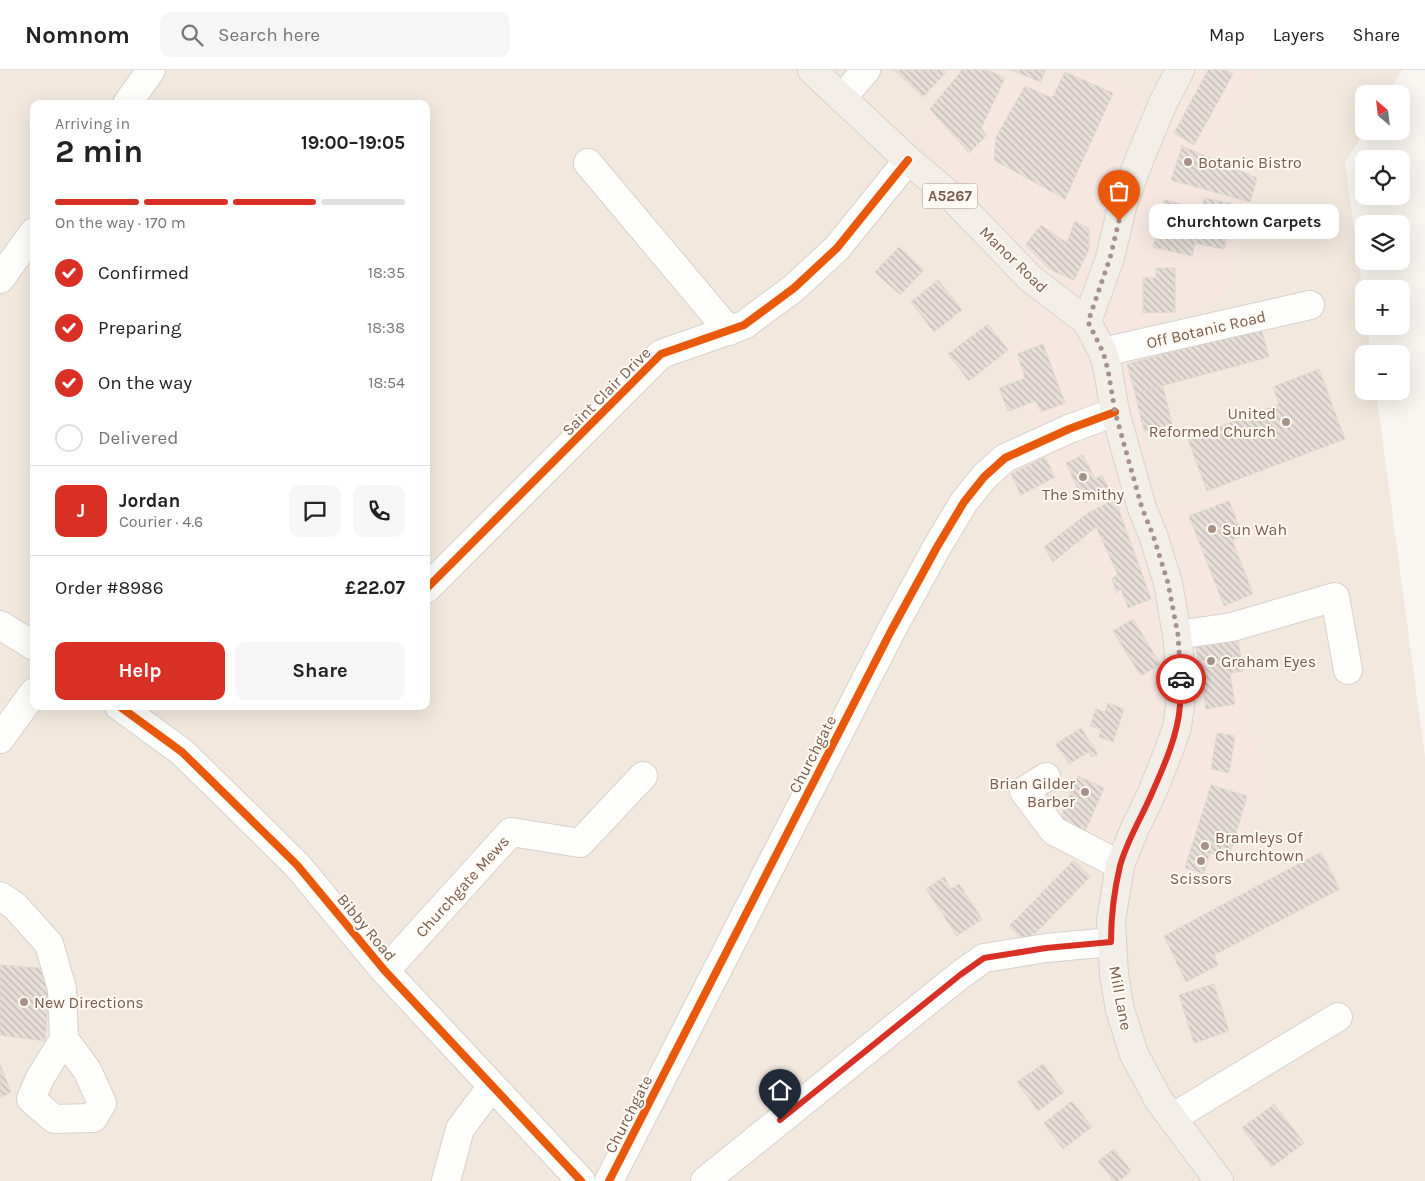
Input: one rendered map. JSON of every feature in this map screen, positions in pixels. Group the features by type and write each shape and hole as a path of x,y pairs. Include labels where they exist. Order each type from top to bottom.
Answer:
{"main road":[{"name":"Manor Road","path":"812,70 908,160 952,197 1030,278 1088,322"},
{"path":"1088,322 1110,258 1129,186 1164,102 1180,70"},
{"name":"Mill Lane","path":"1088,322 1103,352 1115,412 1142,508 1153,535 1168,583 1178,635 1181,675 1177,727 1170,750 1120,865 1111,921 1114,974 1120,1010 1134,1054 1158,1098 1219,1181"}],"street":[{"path":"129,100 151,70"},
{"path":"842,98 866,70"},
{"name":"Saint Clair Drive","path":"430,585 661,354 744,326 794,288 837,248 908,160"},
{"path":"588,163 729,331"},
{"path":"0,279 30,238"},
{"name":"Off Botanic Road","path":"1103,352 1310,305"},
{"name":"Churchgate","path":"609,1181 891,631 964,502 984,476 1005,458 1069,429 1115,412"},
{"path":"1178,635 1232,627 1335,598 1348,670"},
{"path":"0,625 30,644"},
{"path":"0,739 30,698"},
{"name":"Bibby Road","path":"124,710 182,752 297,865 386,971 581,1181"},
{"name":"Churchgate Mews","path":"386,971 510,832 580,844 643,776"},
{"path":"1046,777 1024,791 1054,831 1120,865"},
{"path":"0,896 15,906 49,944 62,989 64,1039"},
{"path":"705,1181 960,975 984,958 1046,948 1111,942"},
{"path":"1172,1118 1338,1017"},
{"path":"446,1181 460,1130 492,1086"}],"shaded area":[{"path":"0,70 1402,70 1393,85 1355,85 1355,140 1359,140 1345,163 1355,236 1355,270 1360,270 1361,280 1355,280 1355,335 1368,335 1370,345 1355,345 1355,400 1377,400 1425,757 1425,1181 0,1181"},
{"path":"954,70 1001,70 1048,89 1058,70 1095,70 1147,99 1164,70 1261,70 1217,139 1264,161 1223,300 1123,333 1163,511 1236,491 1254,529 1235,619 1262,774 1241,850 1202,882 1057,858 1076,767 1132,760 1148,709 1117,608 1035,430 1008,364 1046,275 917,139"}],"building":[{"path":"894,70 943,70 946,72 923,97"},
{"path":"962,70 988,70 1005,78 981,128 987,135 969,153 930,109"},
{"path":"1011,70 1045,70 1041,82"},
{"path":"1208,70 1225,70 1233,74 1194,145 1174,133"},
{"path":"1065,72 1113,93 1065,199 994,160 996,137 1025,86 1052,98"},
{"path":"1182,146 1257,178 1250,202 1171,180"},
{"path":"1204,198 1234,204 1224,249 1195,243 1192,256 1153,247 1164,200 1202,208"},
{"path":"1075,221 1089,229 1089,249 1074,280 1049,269 1025,245 1041,225 1067,243"},
{"path":"899,247 924,270 900,295 875,272"},
{"path":"1156,268 1175,268 1175,312 1143,313 1143,278 1156,278"},
{"path":"938,280 962,310 934,332 911,302"},
{"path":"988,324 1008,350 969,381 948,354"},
{"path":"1261,328 1269,357 1135,393 1127,364"},
{"path":"1043,344 1065,403 1041,412 1036,401 1008,411 999,388 1025,378 1017,354"},
{"name":"United Reformed Church","path":"1319,369 1345,439 1207,491 1188,439 1279,404 1273,387"},
{"path":"1163,386 1172,424 1144,431 1135,393"},
{"name":"The Smithy","path":"1083,455 1095,479 1102,475 1110,491 1085,503 1066,463"},
{"path":"1045,457 1055,477 1021,495 1011,474"},
{"path":"1115,499 1151,599 1128,608 1121,589 1116,593 1112,578 1118,575 1096,527 1053,562 1044,547 1088,513"},
{"path":"1229,501 1243,536 1232,540 1253,594 1224,606 1189,516"},
{"path":"1133,619 1160,664 1141,676 1113,631"},
{"path":"1238,640 1243,671 1230,673 1235,704 1206,709 1196,647"},
{"path":"1108,703 1124,709 1113,742 1099,737 1101,729 1090,726 1096,709 1105,712"},
{"path":"1081,728 1098,754 1092,757 1089,752 1069,764 1056,744"},
{"path":"1217,733 1235,736 1229,773 1211,769"},
{"path":"1078,776 1104,788 1083,836 1057,825"},
{"path":"1211,785 1247,796 1231,850 1222,847 1220,856 1210,853 1204,874 1185,868"},
{"path":"1321,852 1340,889 1214,955 1218,965 1186,982 1164,936"},
{"path":"1074,860 1090,877 1026,943 1009,926"},
{"path":"944,877 951,889 959,884 982,919 957,936 926,889"},
{"name":"New Directions","path":"0,965 51,969 45,1041 0,1035"},
{"path":"1214,984 1229,1031 1194,1043 1179,995"},
{"path":"0,1064 11,1092 0,1098"},
{"path":"1043,1064 1064,1092 1038,1111 1017,1082"},
{"path":"1072,1101 1092,1127 1063,1149 1044,1123"},
{"path":"1274,1104 1304,1143 1272,1167 1242,1128"},
{"path":"1114,1149 1131,1171 1119,1181 1114,1181 1098,1161"}],"cycle path":[{"path":"430,585 661,354 744,325 794,288 837,248 908,160"},
{"path":"609,1181 891,631 964,502 984,477 1005,458 1069,429 1115,412"},
{"path":"124,710 182,752 297,865 385,971 581,1181"}],"way so far":[{"path":"1119,221 1110,258 1088,322 1103,352 1115,412 1142,508 1153,535 1168,583 1178,635 1181,679"}],"place":[{"name":"Botanic Bistro","path":"1188,162"},
{"name":"Churchtown Carpets","path":"1119,221"},
{"name":"United Reformed Church","path":"1286,422"},
{"name":"The Smithy","path":"1083,477"},
{"name":"Sun Wah","path":"1212,529"},
{"name":"Graham Eyes","path":"1211,661"},
{"name":"Brian Gilder Barber","path":"1085,792"},
{"name":"Bramleys Of Churchtown","path":"1205,846"},
{"name":"Scissors","path":"1201,861"},
{"name":"New Directions","path":"24,1002"}],"route":[{"path":"780,1120 960,975 984,958 1046,948 1111,942 1111,921 1120,865 1170,750 1177,727 1181,679"}]}
